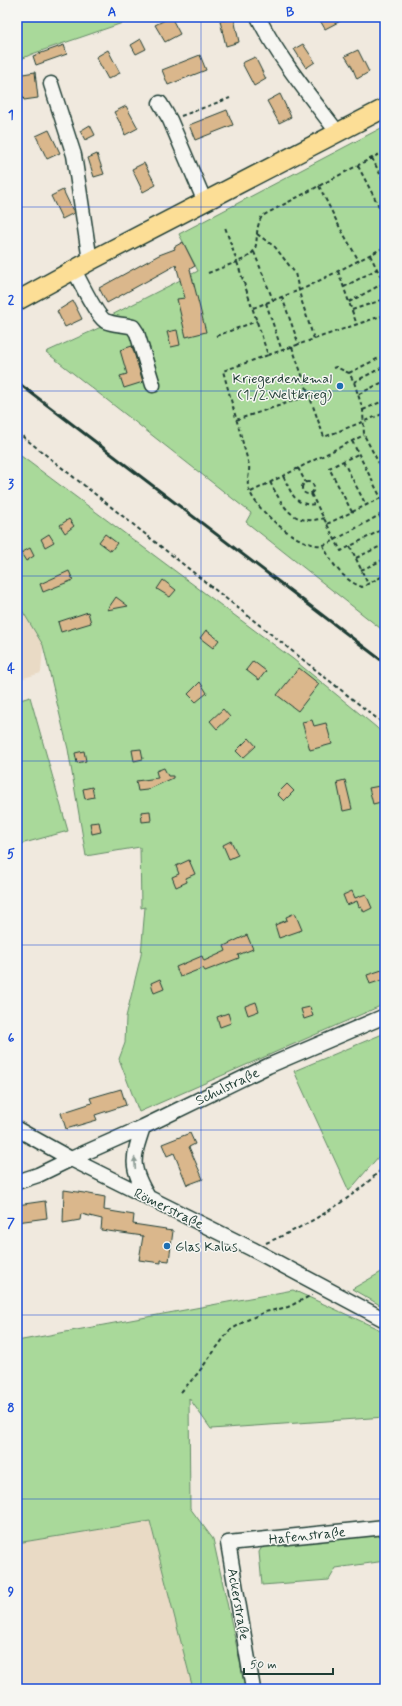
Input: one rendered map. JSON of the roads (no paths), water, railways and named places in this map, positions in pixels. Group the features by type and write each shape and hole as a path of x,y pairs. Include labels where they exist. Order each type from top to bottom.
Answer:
{"main road":[{"path":"17,301 82,265 385,108"}],"street":[{"path":"260,19 268,37 294,75 338,133"},
{"path":"51,84 74,155 82,265 104,320 112,324 133,327 137,333 153,385"},
{"path":"160,103 170,120 205,202"},
{"name":"Schulstraße","path":"17,1182 38,1175 142,1127 268,1066 385,1016"},
{"path":"142,1127 134,1166 137,1178 148,1197"},
{"name":"Römerstraße","path":"17,1129 71,1159 252,1248 327,1290 385,1320"},
{"name":"Hafenstraße","path":"228,1543 385,1527"},
{"name":"Ackerstraße","path":"228,1543 254,1689"}],"railway":[{"path":"17,382 385,663"}],"place":[{"name":"Kriegerdenkmal (1./2.Weltkrieg)","path":"340,386"},
{"name":"Glas Kalus","path":"167,1246"}]}
